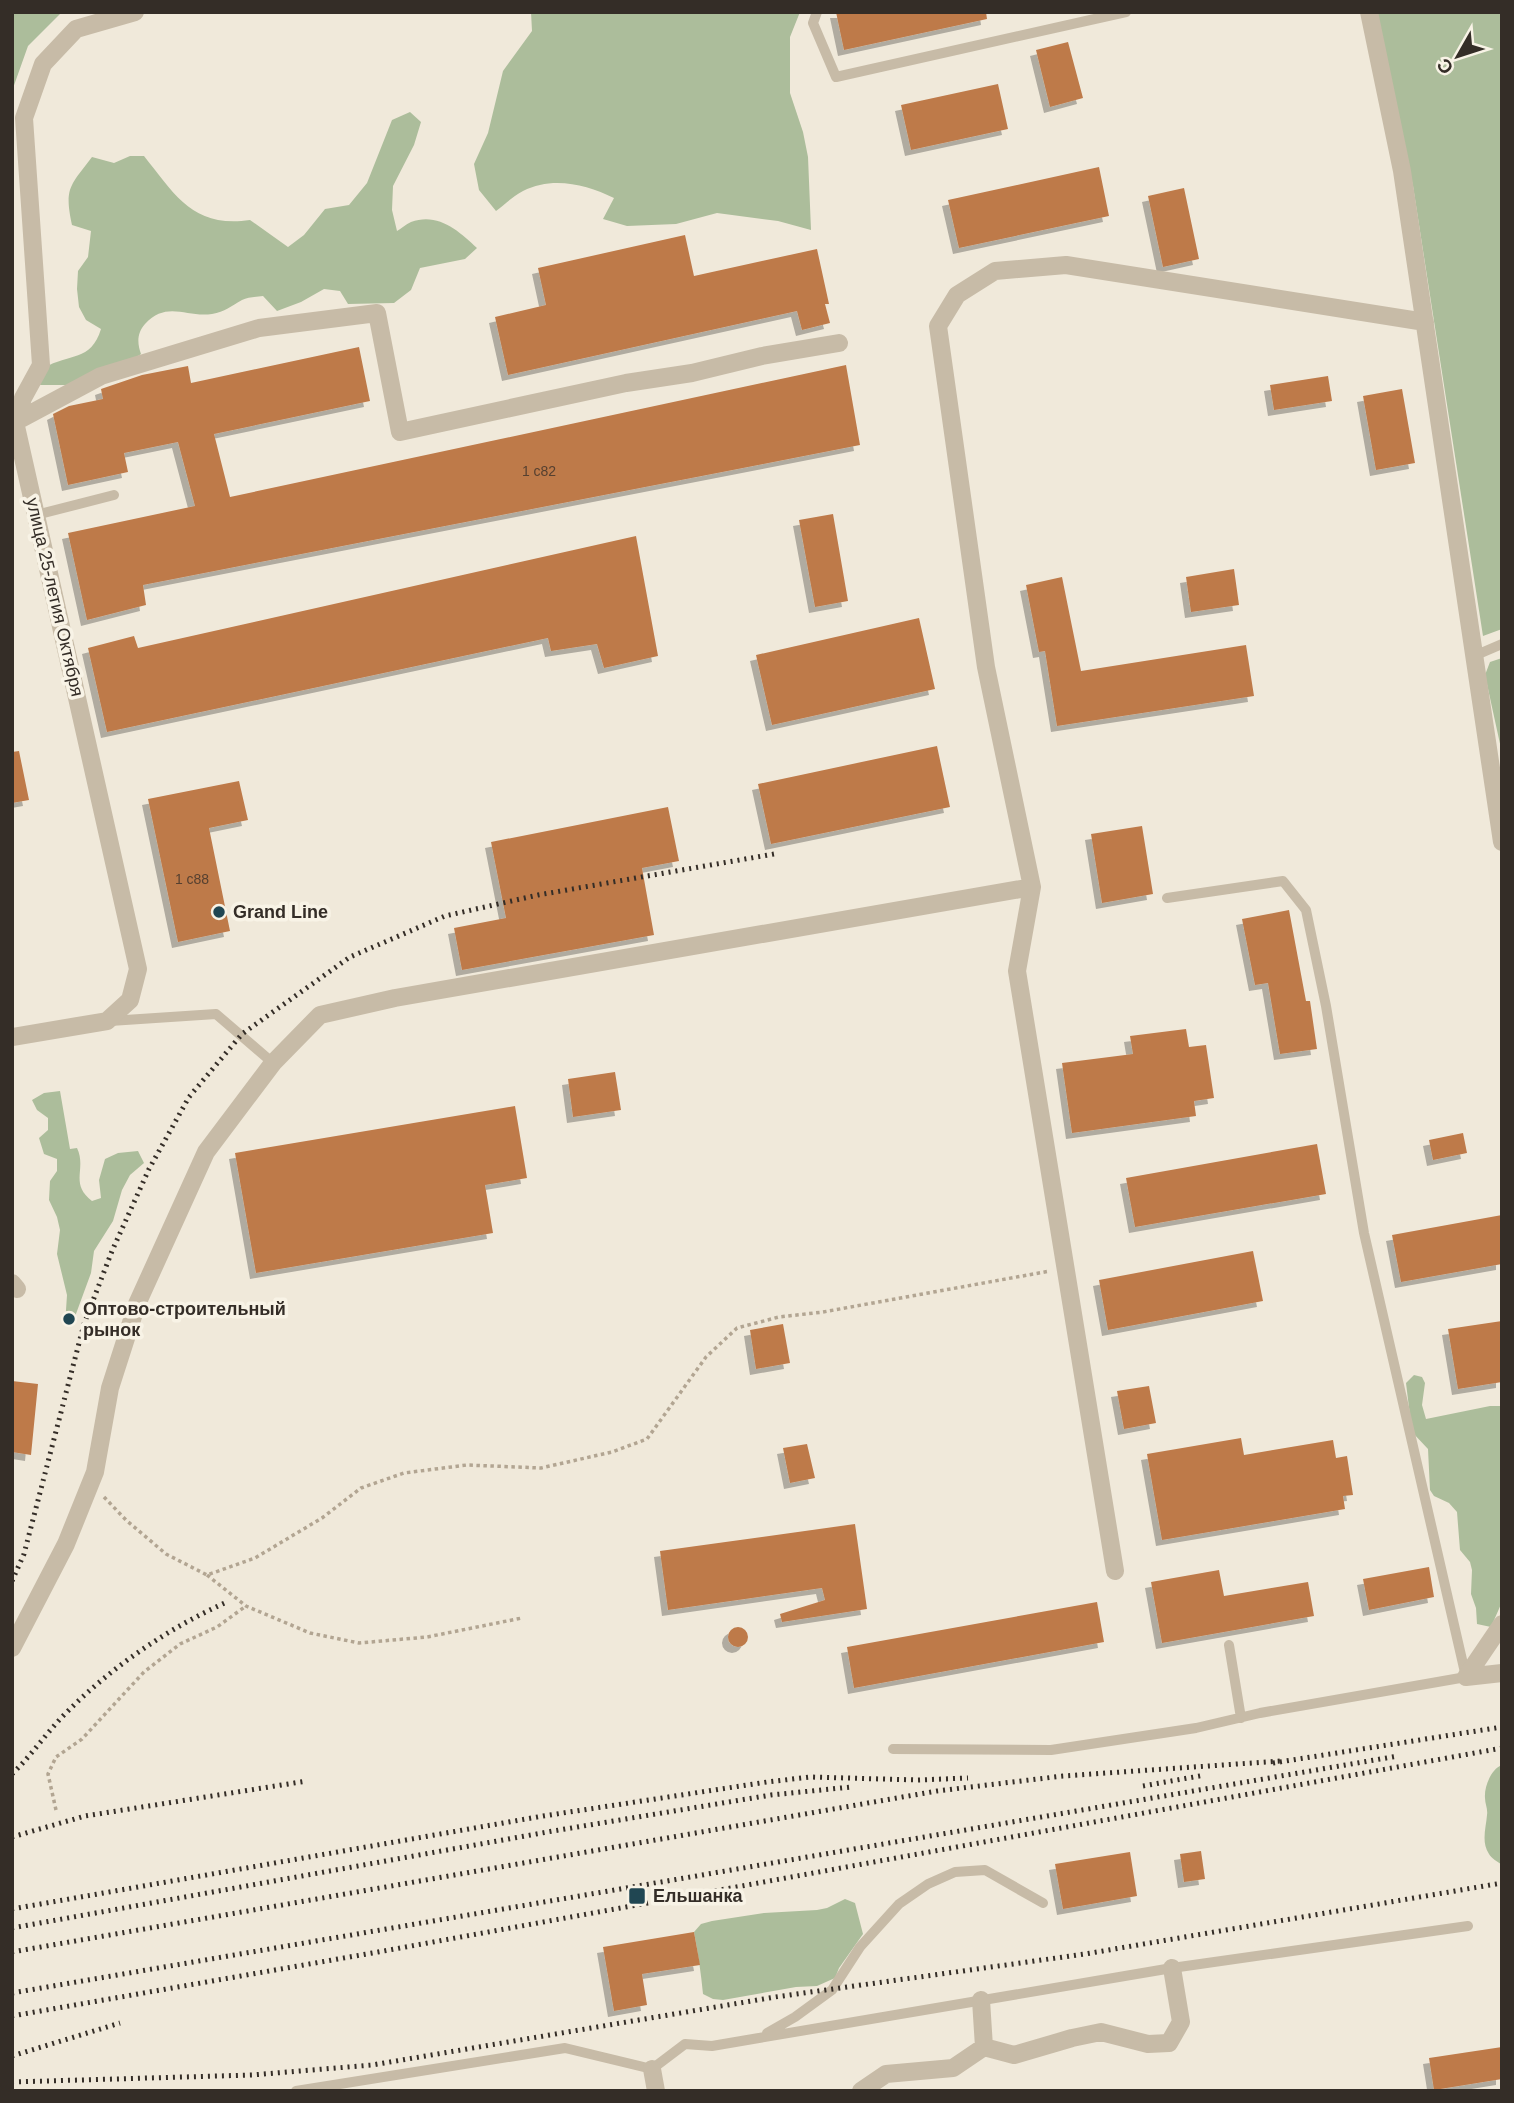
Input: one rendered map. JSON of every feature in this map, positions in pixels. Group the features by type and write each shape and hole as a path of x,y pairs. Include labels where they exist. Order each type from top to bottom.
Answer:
{"street":[{"path":"15,422 23,398 41,365 24,118 43,64 76,29 135,12"},
{"path":"1369,12 1402,171 1502,842"},
{"path":"1115,1571 1017,971 1032,887 986,667 938,327 957,295 995,271 1066,265 1425,322"},
{"path":"15,422 101,376 259,328 377,313 401,432 625,383 692,373 762,356 839,343"},
{"name":"улица 25-летия Октября","path":"15,422 138,969 130,1000 107,1021"},
{"path":"12,1648 66,1544 95,1472 110,1388 137,1304 206,1152 273,1063 320,1015 395,998 1032,887"},
{"path":"12,1037 107,1021"},
{"path":"1466,1677 1502,1624"},
{"path":"1466,1677 1502,1672"},
{"path":"861,2091 886,2074 953,2068 984,2047 1014,2055 1101,2032 1149,2045 1169,2043 1181,2022 1172,1968"},
{"path":"981,2000 984,2047"},
{"path":"652,2069 656,2091"}],"lane":[{"path":"817,12 813,23 836,78 1118,13"},
{"path":"36,516 114,495"},
{"path":"1474,656 1502,644"},
{"path":"893,1749 1051,1750 1196,1728 1466,1677 1364,1233 1326,1006 1306,910 1283,881 1167,898"},
{"path":"107,1021 216,1014 273,1063"},
{"path":"1229,1645 1241,1718"},
{"path":"759,2038 795,2017 832,1990 860,1947 899,1904 928,1884 955,1872 985,1870 1043,1903"},
{"path":"296,2091 565,2048 652,2069 685,2044 712,2046 1172,1968 1468,1926"}],"path":[{"path":"207,1575 255,1558 322,1518 361,1488 404,1473 467,1465 541,1468 612,1452 647,1439 706,1357 737,1328 779,1317 837,1310 1066,1268"},
{"path":"90,1483 126,1520 166,1554 207,1575 246,1606 310,1633 359,1643 427,1637 522,1618"},
{"path":"56,1810 48,1774 56,1758 82,1739 144,1672 180,1644 217,1627 246,1606"}],"green space":[{"path":"12,12 62,12 28,46 12,91"},
{"path":"531,12 800,12 790,37 790,93 808,157 811,230 778,221 717,213 676,224 627,226 603,219 614,198 581,186 557,183 534,186 519,193 496,211 479,190 474,164 488,133 503,71 532,31"},
{"path":"1377,12 1502,12 1502,629 1483,636 1413,186"},
{"path":"410,112 421,122 414,145 393,186 392,210 397,231 409,223 421,220 439,221 463,235 477,248 465,259 420,268 411,290 394,303 348,304 340,291 324,289 277,311 263,296 244,299 212,314 177,311 161,313 142,327 139,338 141,354 128,363 69,385 40,385 44,368 85,352 97,340 101,329 86,320 79,307 78,271 88,257 91,231 72,225 69,203 74,182 92,157 114,163 130,156 144,156 177,196 200,214 230,221 250,220 288,247 304,235 325,209 349,205 367,183 392,120"},
{"path":"1502,658 1502,753 1485,675 1490,662"},
{"path":"60,1091 70,1149 77,1148 80,1156 81,1188 92,1201 101,1198 99,1180 105,1159 118,1153 138,1151 144,1163 130,1175 122,1190 113,1221 94,1251 91,1273 73,1322 65,1325 67,1295 57,1254 60,1230 49,1200 50,1181 57,1171 57,1159 44,1154 39,1138 48,1130 48,1118 37,1110 32,1100 44,1093"},
{"path":"1414,1375 1422,1377 1425,1383 1422,1405 1426,1419 1502,1406 1502,1602 1491,1627 1477,1624 1476,1608 1471,1594 1472,1570 1470,1562 1460,1550 1457,1512 1449,1503 1434,1496 1430,1490 1428,1449 1412,1432 1406,1383"},
{"path":"1502,1765 1502,1865 1487,1849 1485,1800 1489,1779"},
{"path":"845,1899 855,1903 863,1934 835,1978 817,1986 796,1987 723,2000 703,1994 694,1932 701,1924 764,1913 817,1910"}],"building":[{"path":"836,12 986,12 987,19 844,50"},
{"path":"1068,42 1083,98 1050,107 1036,50"},
{"path":"998,84 1008,129 911,150 901,105"},
{"path":"1099,167 1109,216 959,248 948,200"},
{"path":"1184,188 1199,259 1163,267 1148,196"},
{"path":"685,235 694,276 817,249 829,304 825,304 830,323 802,330 797,311 508,375 495,317 546,305 538,268"},
{"path":"359,347 370,401 214,434 230,497 846,365 860,445 143,585 146,605 87,620 68,533 195,506 178,442 124,453 128,472 68,485 53,414 69,406 103,399 101,389 142,375 188,366 191,383"},
{"path":"1328,376 1332,401 1274,410 1270,385"},
{"path":"1402,389 1415,463 1376,470 1363,396"},
{"path":"833,514 848,601 815,607 799,520"},
{"path":"636,536 658,656 604,668 597,644 551,651 548,638 107,732 88,648 134,636 138,648"},
{"path":"1234,569 1239,605 1191,612 1186,577"},
{"path":"1062,577 1081,671 1246,645 1254,696 1057,726 1045,651 1039,652 1026,585"},
{"path":"919,618 935,689 772,725 756,655"},
{"path":"937,746 950,807 771,844 758,784"},
{"path":"19,751 29,800 12,803 12,752"},
{"path":"239,781 248,820 209,828 230,931 178,942 148,799"},
{"path":"668,807 679,861 642,868 654,935 462,970 454,928 506,918 491,842"},
{"path":"1142,826 1153,894 1102,903 1091,834"},
{"path":"1289,910 1306,1001 1310,1001 1317,1049 1280,1054 1268,983 1255,985 1242,919"},
{"path":"1186,1029 1189,1047 1206,1045 1214,1098 1194,1101 1196,1116 1072,1133 1062,1063 1133,1054 1130,1036"},
{"path":"615,1072 621,1110 573,1117 568,1079"},
{"path":"515,1106 527,1178 485,1185 493,1233 256,1273 235,1153"},
{"path":"1463,1133 1467,1153 1433,1160 1429,1140"},
{"path":"1317,1144 1326,1194 1135,1227 1126,1178"},
{"path":"1502,1215 1502,1264 1401,1282 1392,1235"},
{"path":"1253,1251 1263,1301 1108,1330 1099,1280"},
{"path":"1502,1321 1502,1382 1458,1389 1448,1329"},
{"path":"783,1324 790,1363 756,1369 750,1330"},
{"path":"12,1381 38,1384 31,1455 12,1452"},
{"path":"1149,1386 1156,1423 1124,1429 1117,1391"},
{"path":"1241,1438 1244,1455 1333,1440 1336,1458 1347,1456 1353,1495 1343,1496 1345,1509 1162,1540 1147,1454"},
{"path":"807,1444 815,1478 790,1483 783,1448"},
{"path":"855,1524 867,1609 782,1622 780,1614 825,1600 822,1588 668,1610 660,1551"},
{"path":"1429,1567 1434,1597 1369,1610 1363,1579"},
{"path":"1219,1570 1224,1596 1308,1582 1314,1616 1162,1643 1151,1582"},
{"path":"1097,1602 1104,1642 854,1688 847,1647"},
{"path":"738,1627 745,1630 748,1637 745,1644 738,1647 731,1644 728,1637 731,1630"},
{"path":"1201,1851 1205,1879 1184,1882 1180,1854"},
{"path":"1130,1852 1137,1896 1063,1909 1055,1864"},
{"path":"694,1932 700,1965 642,1974 647,2005 614,2011 603,1947"},
{"path":"1502,2047 1502,2079 1434,2090 1429,2058"}],"railway":[{"path":"12,1581 24,1554 84,1324 112,1251 149,1169 189,1097 242,1034 350,957 445,916 538,895 774,854"},
{"path":"12,1774 61,1718 104,1678 184,1623 227,1602"},
{"path":"1273,1763 1502,1727"},
{"path":"12,2016 1502,1748"},
{"path":"12,1993 1398,1756"},
{"path":"12,1952 937,1791 1063,1776 1281,1761"},
{"path":"1143,1786 1205,1775"},
{"path":"12,1909 543,1816 767,1782 810,1777 918,1780 968,1778"},
{"path":"12,1837 85,1816 307,1781"},
{"path":"12,1928 553,1831 771,1795 851,1787"},
{"path":"12,2082 252,2075 372,2065 775,1997 1085,1954 1502,1883"},
{"path":"12,2056 120,2023"}],"place":[{"name":"Grand Line","path":"219,912"},
{"name":"Оптово-строительный рынок","path":"69,1319"},
{"name":"Ельшанка","path":"637,1896"}]}
